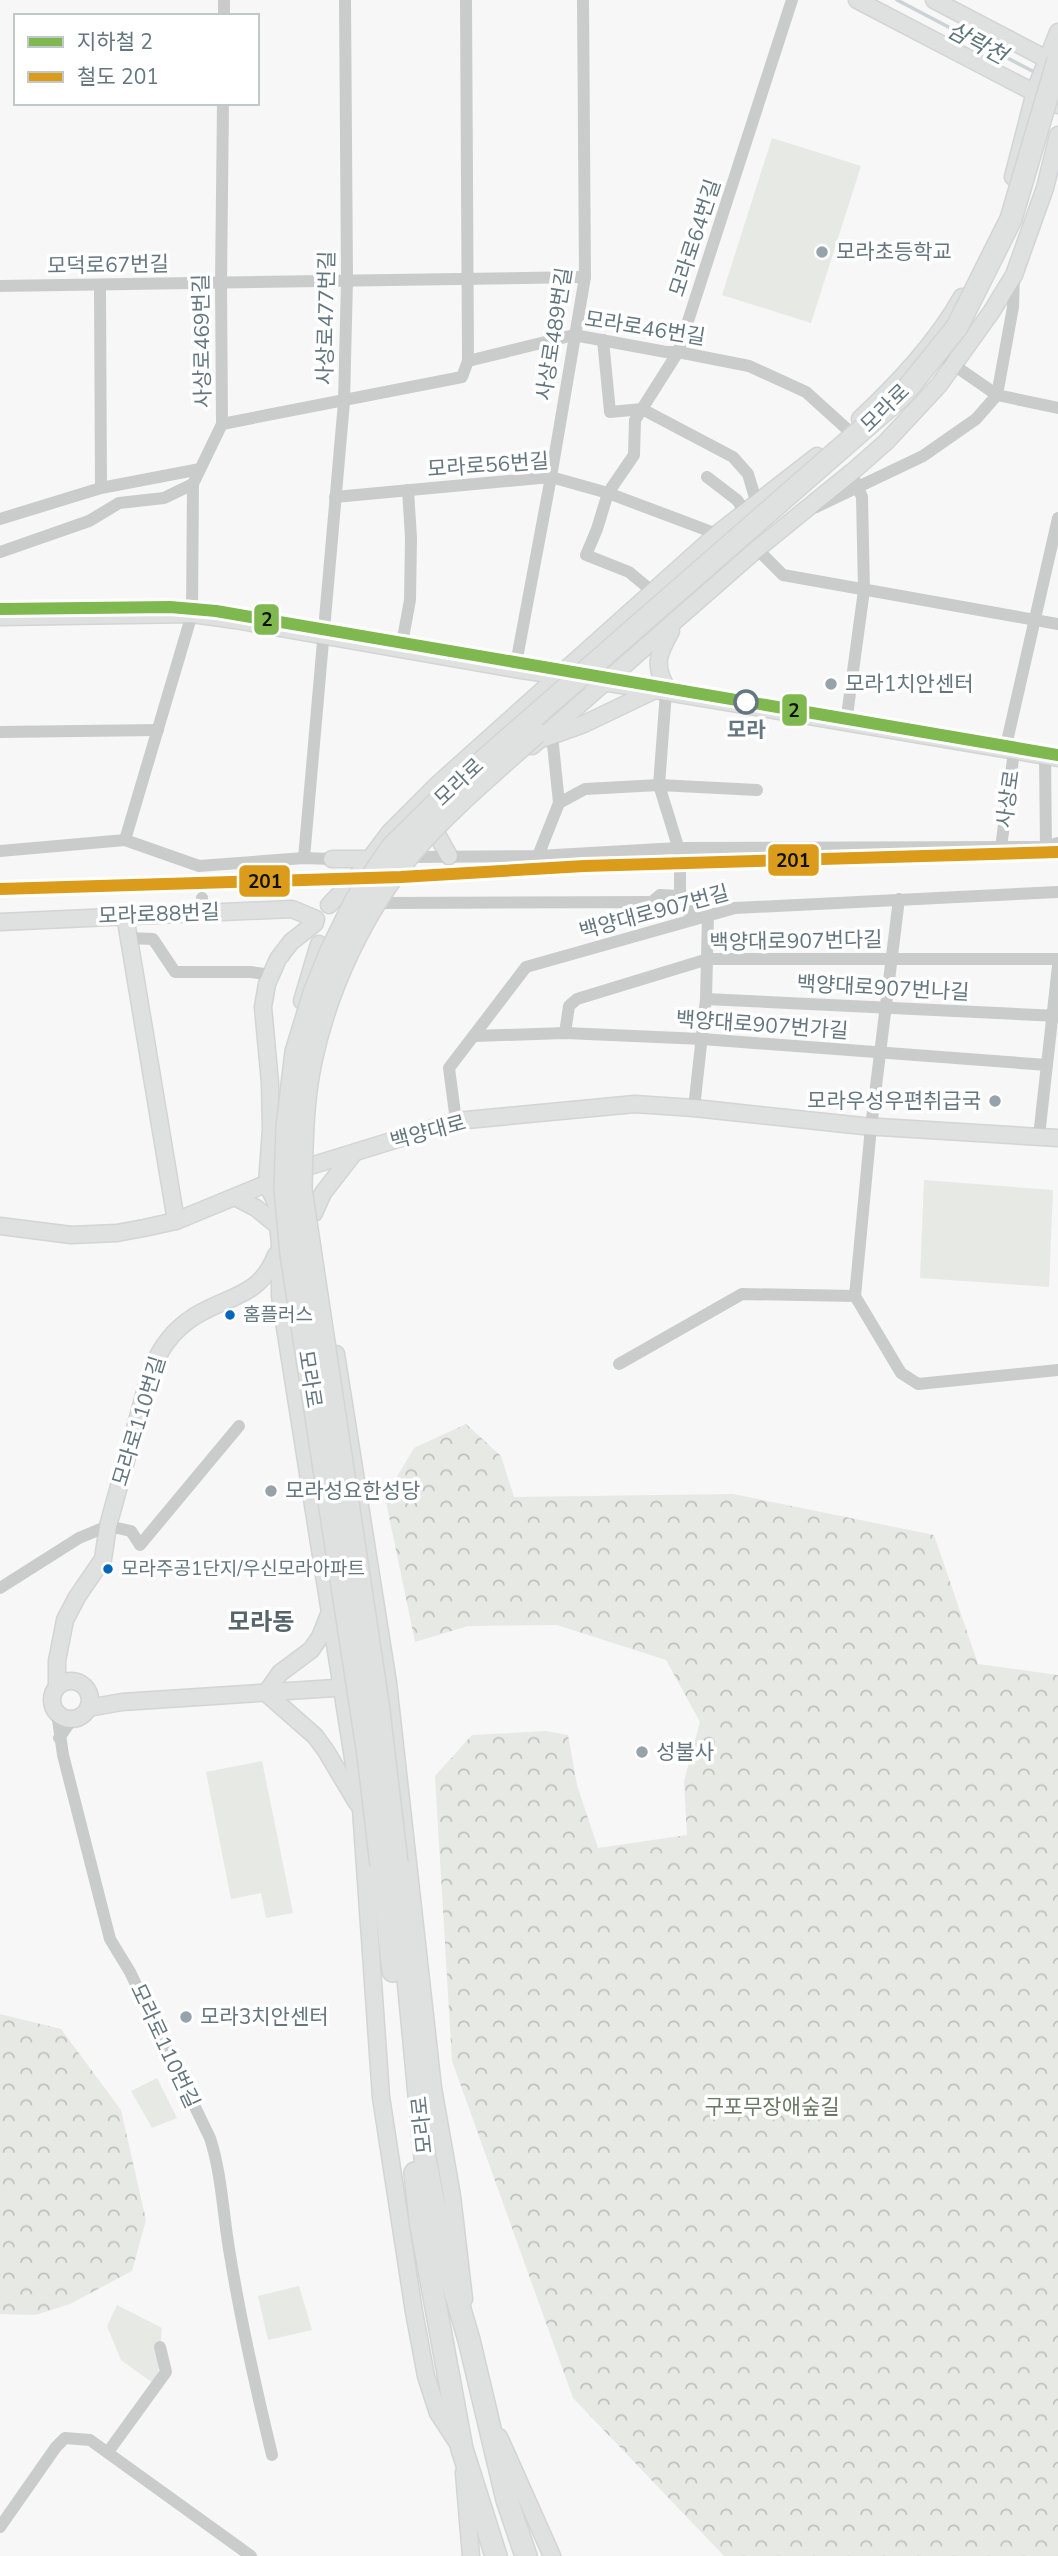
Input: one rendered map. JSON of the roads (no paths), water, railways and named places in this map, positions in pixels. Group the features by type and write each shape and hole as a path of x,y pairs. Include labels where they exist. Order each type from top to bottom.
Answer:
{"highway":[{"name":"모라로","path":"526,2556 507,2500 469,2340 444,2255 425,2158 389,1864 368,1755 291,1254 285,1189 287,1127 296,1052 314,993 331,951 356,900 392,847 451,789 590,665 903,394 957,327 1011,219 1046,72"},
{"name":"모라로","path":"496,2556 462,2449 420,2221 378,1703 300,1189 302,1130 311,1061 328,1002 346,956 391,878 414,849 460,802 604,670 847,462 914,400 967,334 1023,229 1058,100"}],"main road":[{"path":"857,0 1046,72"},
{"path":"934,0 1046,72 1058,105"},
{"name":"모라로","path":"328,905 353,880 390,832 419,802 717,534 848,430 905,373 955,309 972,280 1001,216 1058,32"},
{"name":"모라로","path":"366,918 411,857 435,831 757,549 799,514 855,480 954,366 1014,275 1045,188 1058,135"},
{"name":"사상로","path":"0,617 192,614 1051,757"},
{"path":"534,744 663,691 658,674 659,653 677,621"},
{"path":"523,670 538,694"},
{"path":"435,831 449,856"},
{"path":"332,859 368,859"},
{"path":"332,859 353,880"},
{"path":"342,901 351,903 358,907 366,918 368,931 365,940 352,953 334,954 319,944 315,936 315,921 320,911 328,905 342,901"},
{"name":"모라로88번길","path":"0,922 125,915 201,905 292,909 315,921"},
{"path":"125,915 176,1221"},
{"name":"모라로","path":"315,921 290,942 278,959 263,1007 270,1083 273,1181 280,1244 280,1296 361,1809 381,2097 414,2312 426,2376 438,2413 462,2449"},
{"name":"모라로","path":"273,1181 282,1080 319,944"},
{"name":"모라로","path":"352,953 335,984 319,1047 309,1120 307,1167 388,1683 433,2088 453,2196 469,2340"},
{"name":"백양대로","path":"0,1226 71,1235 117,1233 176,1221 307,1167 456,1121 635,1104 872,1127 1058,1138"},
{"path":"314,1213 323,1194 354,1153"},
{"path":"235,1197 256,1208 278,1226"},
{"path":"280,1244 269,1272 258,1285 280,1296"},
{"name":"모라로110번길","path":"89,1701 81,1716 64,1716 52,1698 64,1684 67,1659 65,1620 76,1597 103,1559 108,1526 151,1370 161,1347 195,1316 258,1285"},
{"path":"290,1350 294,1355 312,1357 323,1349 332,1330"},
{"path":"265,1693 279,1672 298,1662 311,1650 320,1637 330,1612"},
{"path":"64,1684 80,1683 89,1701 122,1702 388,1683"},
{"path":"265,1693 315,1736 327,1751 343,1783 361,1809"},
{"path":"484,2403 552,2556"},
{"path":"462,2449 471,2556"}],"street":[{"name":"사상로477번길","path":"304,858 344,401 347,281 345,0"},
{"path":"466,0 468,361"},
{"name":"사상로489번길","path":"523,670 551,477 585,276 583,0"},
{"name":"모라로64번길","path":"653,592 629,572 586,555 608,493 634,455 635,420 678,352 792,0"},
{"name":"사상로469번길","path":"125,840 192,614 193,484 222,424 223,105"},
{"path":"846,723 864,590 862,497 855,480 923,456 976,419 997,395 1013,307 1014,275"},
{"name":"모덕로67번길","path":"0,286 585,276"},
{"path":"100,285 101,488"},
{"name":"모라로46번길","path":"222,424 462,377 468,361 574,335 749,366 806,392 848,430"},
{"path":"603,340 610,412 642,409 733,457 748,474 751,509"},
{"path":"928,345 997,395 1058,408"},
{"path":"0,519 101,488 200,469"},
{"name":"모라로56번길","path":"335,497 551,477 608,493 717,534"},
{"path":"706,477 751,509"},
{"path":"0,552 89,521 119,503 164,498 193,484"},
{"path":"401,649 410,600 411,538 408,490"},
{"path":"1009,751 1058,518"},
{"path":"757,549 783,575 1058,624"},
{"path":"652,902 660,895 680,896 678,848 659,785 663,691"},
{"path":"0,732 158,730"},
{"path":"538,856 559,803 552,735"},
{"name":"사상로","path":"1001,847 1009,751"},
{"name":"사상로","path":"1051,757 1052,845"},
{"path":"559,803 585,789 659,785 757,790"},
{"path":"0,851 125,840 200,872 304,858 332,859"},
{"path":"411,857 538,856 678,848 1052,845"},
{"name":"백양대로907번길","path":"456,1121 449,1068 526,967 735,908 1058,892"},
{"path":"899,899 855,1296 901,1373 918,1384 1058,1370"},
{"path":"378,903 652,902 708,915 706,999 694,1108"},
{"path":"129,938 153,939 175,972 251,972 271,975"},
{"name":"백양대로907번다길","path":"565,1033 569,1006 577,999 708,959 1058,959"},
{"path":"1039,1136 1055,1015 1058,966"},
{"name":"백양대로907번나길","path":"706,999 1055,1015"},
{"name":"백양대로907번가길","path":"474,1036 565,1033 702,1039 1047,1065"},
{"path":"619,1364 742,1294 855,1296"},
{"path":"0,1588 79,1538 108,1526 131,1531 140,1545 239,1426"},
{"name":"모라로110번길","path":"64,1716 59,1738 110,1939 130,1972 215,2154 250,2360 272,2455"},
{"path":"108,2452 166,2372 160,2347"},
{"path":"0,2527 55,2447 65,2438 90,2440 251,2556"}],"waterway":[{"name":"삼락천","path":"897,0 1038,74"}],"tunnel":[{"path":"201,878 202,898"}],"metro line":[{"name":"2","path":"0,609 170,607 216,611 1058,755"}],"rail line":[{"name":"201","path":"0,889 401,877 584,866 1058,852"}],"place":[{"name":"모라초등학교","path":"822,252"},
{"name":"모라1치안센터","path":"831,684"},
{"name":"모라","path":"746,702"},
{"name":"모라우성우편취급국","path":"995,1101"},
{"name":"홈플러스","path":"230,1315"},
{"name":"모라성요한성당","path":"271,1491"},
{"name":"모라주공1단지/우신모라아파트","path":"108,1569"},
{"name":"성불사","path":"642,1752"},
{"name":"모라3치안센터","path":"186,2017"}],"district":[{"name":"모라동","path":"261,1622"}],"park label":[{"name":"구포무장애숲길","path":"772,2107"}]}
